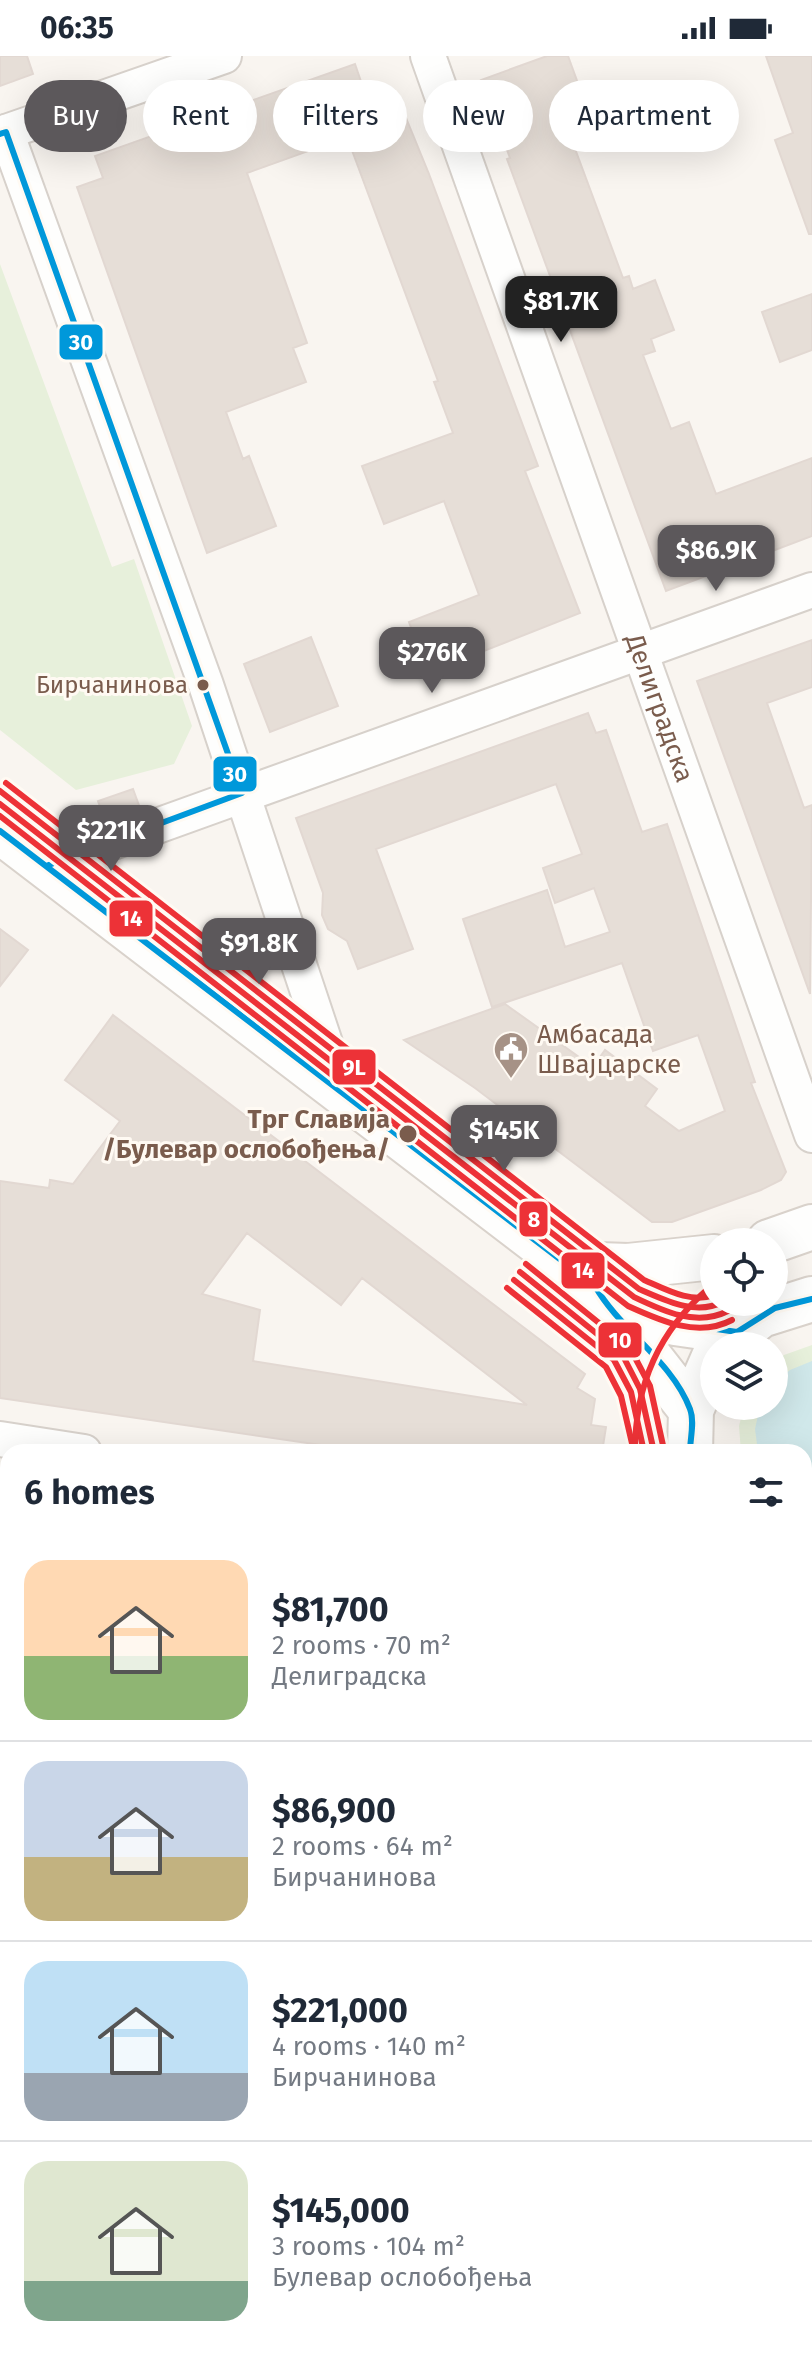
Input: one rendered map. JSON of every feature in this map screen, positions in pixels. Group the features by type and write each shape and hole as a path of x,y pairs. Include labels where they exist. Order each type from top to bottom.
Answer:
{"main road":[{"path":"0,831 581,1275 700,1334"},
{"path":"788,1235 812,1227"},
{"path":"581,1275 700,1259"},
{"path":"581,1275 666,1374 691,1431"},
{"path":"742,1332 775,1308 812,1299"},
{"path":"691,1431 700,1383"}],"street":[{"path":"224,56 3,133 242,793 341,1091"},
{"name":"Делиградска","path":"428,56 812,1135"},
{"path":"46,866 812,590"},
{"path":"0,1439 32,1444"}],"green space":[{"path":"0,264 112,567 134,559 192,726 174,764 76,790 0,730"},
{"path":"812,1345 812,1444 740,1444 740,1420 788,1420 788,1354"}],"water":[{"path":"812,1361 812,1444 757,1444 757,1420 788,1420 788,1372"}],"building":[{"path":"0,56 27,56 33,74 0,86"},
{"path":"547,56 568,56 577,80 549,80 549,152 576,152 623,278 629,276 633,289 655,280 674,330 651,339 655,351 643,355 671,429 689,422 716,494 812,458 812,536 666,591 507,159 510,158 508,152 533,152 533,80 481,80"},
{"path":"766,56 812,56 812,234 809,234 775,140 793,133"},
{"path":"355,64 360,80 310,80"},
{"path":"273,93 273,152 305,152 247,173 307,343 293,348 306,382 226,412 243,459 249,456 276,526 207,553 77,187 103,178 95,156 106,152 127,152 127,145 143,139 143,152 257,152 257,99"},
{"path":"407,120 538,466 525,471 580,613 428,673 409,622 479,595 444,501 384,524 362,466 453,433 434,382 438,381 353,152 407,152"},
{"path":"812,294 812,350 780,362 762,312"},
{"path":"311,637 338,706 270,732 244,664"},
{"path":"812,640 812,687 767,703 804,808 812,805 810,994 697,681"},
{"path":"588,713 596,733 606,730 642,832 667,824 755,1082 751,1083 786,1172 781,1180 761,1190 672,1222 652,1222 475,1088 404,1040 505,1004 593,1067 605,1050 657,1089 645,1106 679,1131 725,1111 698,1035 653,1051 622,963 492,1007 463,919 547,890 565,947 610,932 594,888 555,903 543,868 582,854 556,784 376,849 413,949 358,969 347,941 328,929 322,915 323,893 296,818"},
{"path":"133,789 141,811 106,823 98,801"},
{"path":"0,929 28,950 0,986"},
{"path":"113,1015 585,1374 577,1388 595,1399 591,1425 606,1427 603,1444 314,1444 0,1398 0,1181 49,1188 50,1180 73,1184 120,1121 65,1080","holes":["247,1233 341,1305 362,1278 527,1405 253,1361 260,1310 202,1294"]}],"transit line":[{"name":"30","path":"0,134 6,132 242,793 46,866"},
{"name":"10","path":"6,783 644,1280 687,1297 700,1298"},
{"name":"9L","path":"0,791 639,1289 670,1302 700,1307"},
{"name":"8","path":"0,804 634,1297 680,1315 716,1316"},
{"name":"14","path":"0,816 628,1306 666,1322 693,1327 706,1328 732,1320"},
{"name":"30","path":"0,831 595,1286 675,1323 737,1332 775,1308 812,1299"},
{"name":"10","path":"526,1264 630,1348 650,1386 663,1444"},
{"name":"9L","path":"520,1272 622,1354 640,1389 652,1444"},
{"name":"8","path":"514,1280 614,1360 631,1392 642,1444"},
{"name":"30","path":"595,1286 682,1392 691,1414 691,1444"},
{"name":"14","path":"507,1288 606,1367 621,1396 632,1444"}],"tram line":[{"name":"2","path":"635,1444 640,1404 653,1360 677,1322 700,1296"}],"place":[{"name":"Бирчанинова","path":"203,685"},
{"name":"Амбасада Швајцарске","path":"511,1080"},
{"name":"Трг Славија /Булевар ослобођења/","path":"408,1134"}]}
